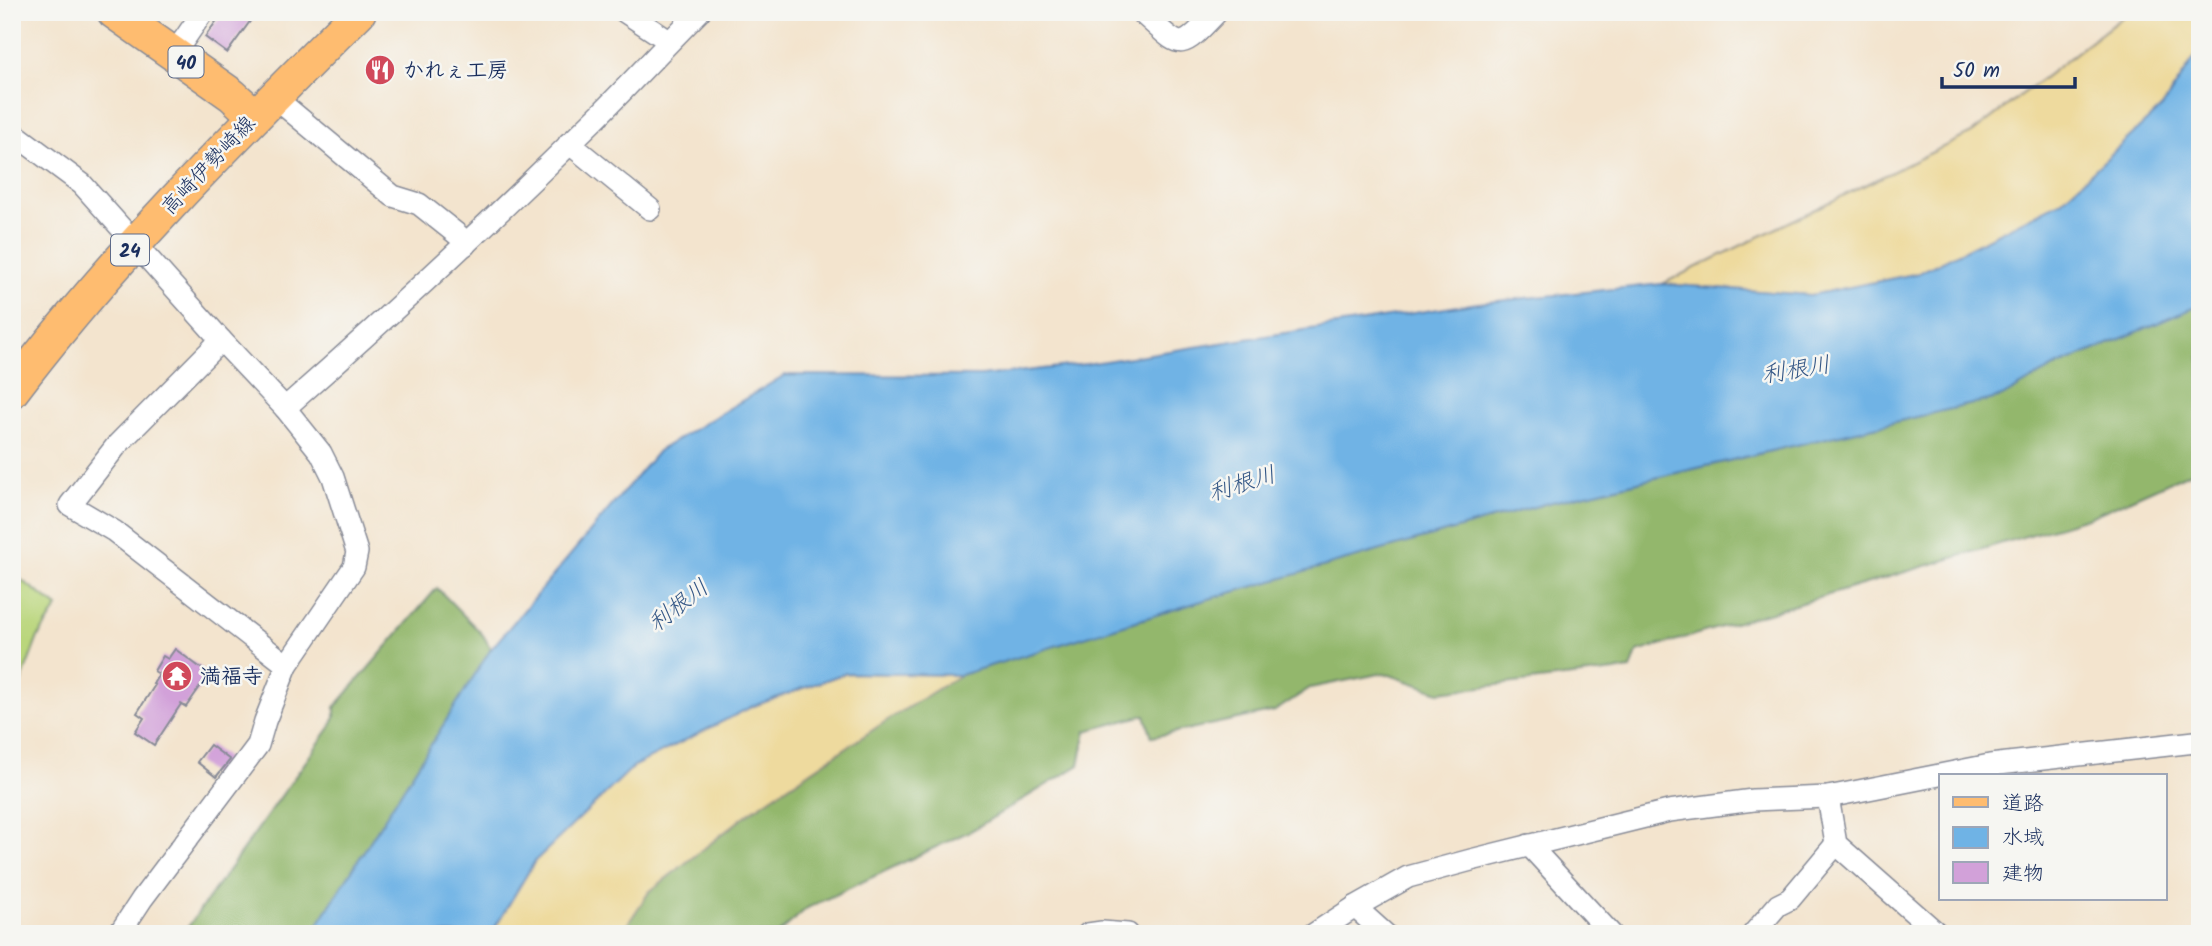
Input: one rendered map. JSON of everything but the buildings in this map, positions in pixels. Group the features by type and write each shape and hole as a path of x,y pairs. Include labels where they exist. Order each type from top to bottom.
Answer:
{"main road":[{"name":"40","path":"114,12 232,94 265,106"},
{"name":"高崎伊勢崎線","path":"12,391 48,344 135,243 359,12"}],"street":[{"path":"174,54 203,12"},
{"path":"625,12 669,41"},
{"path":"285,408 465,245 699,12"},
{"path":"1141,12 1179,43 1192,38 1217,12"},
{"path":"265,106 393,196 419,204 458,235 465,245"},
{"path":"12,132 82,184 285,408 328,463 357,552 354,568 287,665 258,745 142,899 119,934"},
{"path":"569,143 650,209"},
{"path":"221,340 117,446 70,505 114,531 287,665"},
{"path":"1944,774 1990,765 2195,742 2200,746"},
{"path":"1314,934 1408,877 1529,845 1669,811 1754,800 1828,797 1939,775"},
{"path":"1828,797 1836,844 1938,934"},
{"path":"1753,934 1778,905 1790,900 1836,844"},
{"path":"1529,845 1611,934"},
{"path":"1355,907 1385,934"},
{"path":"1088,934 1128,934"}],"green space":[{"path":"2200,305 2200,466 2090,517 1637,652 1631,669 1439,692 1384,673 1310,688 1275,711 1152,737 1145,715 1086,731 1079,765 974,829 807,908 778,934 621,934 649,892 750,812 960,675 1205,600 1548,503 2002,397 2052,368"},
{"path":"20,579 58,607 38,637 12,706 12,590"},
{"path":"437,588 483,635 491,649 312,934 183,934 331,726 335,707"}],"sand":[{"path":"2129,12 2200,12 2200,50 2162,107 2060,202 1919,273 1811,295 1662,284 1972,133"},
{"path":"846,673 960,675 750,812 649,892 621,934 491,934 535,861 634,766 751,707"}],"water":[{"name":"利根川","path":"2200,50 2200,305 2052,368 2002,397 1548,503 1205,600 960,675 845,673 751,707 634,766 535,861 491,934 312,934 491,649 658,451 785,375 981,376 1086,364 1478,303 1662,284 1811,295 1919,273 2060,202 2162,107"}],"place":[{"name":"かれぇ工房","path":"380,70"},
{"name":"満福寺","path":"177,676"}]}
